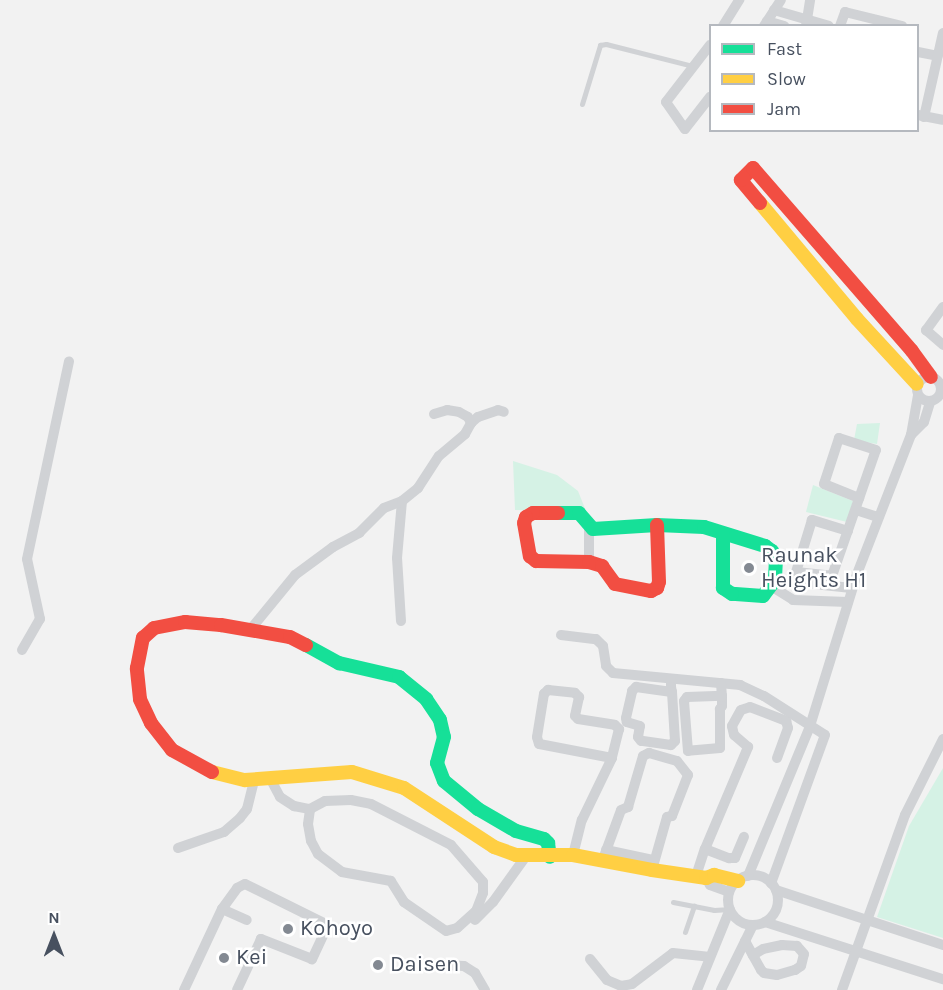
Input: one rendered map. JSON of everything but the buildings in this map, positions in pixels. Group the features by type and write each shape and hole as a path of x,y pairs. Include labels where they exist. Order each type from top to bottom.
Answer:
{"street":[{"path":"724,24 740,0"},
{"path":"765,23 781,0"},
{"path":"774,10 806,22 810,0"},
{"path":"841,24 845,12 894,24"},
{"path":"943,36 938,56 938,79 921,116 943,120"},
{"path":"709,48 666,102 685,129 709,99"},
{"path":"919,52 938,56"},
{"path":"911,435 924,422 930,402 940,395 941,388 938,381 931,377 912,351 753,168 741,180 930,402"},
{"path":"943,307 926,330 943,345"},
{"path":"22,650 40,619 39,606 28,576 28,552 69,361"},
{"path":"697,990 730,909 738,883 810,726 852,588 877,517 911,435 918,390 923,378 931,377"},
{"path":"434,414 447,410 459,412 468,417 471,423"},
{"path":"250,630 295,575 333,547 359,533 384,508 402,501 418,488 439,456 465,434 471,423 478,417 498,410 504,412"},
{"path":"848,531 812,520 796,572 832,576 836,568 876,450 839,438 824,484 859,498"},
{"path":"401,621 397,558 402,501"},
{"path":"856,510 877,517"},
{"path":"589,562 589,525 586,518 579,513 533,513 526,517 524,523 530,556 536,561 589,562 602,566 615,584 655,590 659,582 657,525"},
{"path":"589,525 599,530 657,525 704,527 769,548 776,559 773,583 763,596 732,594 723,588 721,581 723,535"},
{"path":"836,568 857,574"},
{"path":"773,583 852,588"},
{"path":"773,583 793,600 848,602"},
{"path":"550,857 548,843 544,839 516,831 478,809 444,781 437,763 444,737 440,720 426,699 399,677 339,663 290,637 250,630 184,622 154,628 143,638 137,668 140,699 151,723 172,750 208,771 254,780 271,780 311,773 352,772 404,788 494,847 526,856 550,857 604,856 701,877 714,875 738,883 756,875 774,887 943,945"},
{"path":"561,635 596,639 603,646 606,666 614,673 740,685 764,696 825,735 774,887 775,911 765,922"},
{"path":"671,679 672,692 675,741 671,745 641,741 638,737 640,726 627,722 626,717 632,691 636,687 672,692"},
{"path":"721,683 722,696 720,748 688,751 684,701 687,697 722,696"},
{"path":"573,855 582,820 612,758 619,729 615,724 578,719 574,716 579,697 575,693 548,690 543,694 537,737 539,744 612,758"},
{"path":"701,877 705,849 748,747 734,735 732,726 741,710 750,706 786,721 788,728 777,758"},
{"path":"842,990 855,951 869,920 904,815 943,740"},
{"path":"604,856 621,810 628,807 643,756 649,753 677,761 688,775 672,816 667,817 653,865"},
{"path":"178,848 224,832 240,818 247,809 254,780"},
{"path":"271,780 280,797 294,806 310,809 324,801 351,800 371,804 451,845 483,882 483,893 476,911 457,928 446,931 404,902 391,882 342,872 318,854 311,841 308,824 310,809"},
{"path":"705,849 735,858 744,837"},
{"path":"475,920 493,902 526,856"},
{"path":"184,990 222,909 237,888 244,884 328,925 312,959 261,939 237,990"},
{"path":"222,909 247,920"},
{"path":"730,909 739,920 753,925 765,922 943,979"},
{"path":"721,990 753,925"},
{"path":"744,941 753,955"},
{"path":"590,959 607,980 621,986 632,984 673,953 710,957"},
{"path":"445,965 464,966 475,973 485,990"}],"lane":[{"path":"582,104 600,45 606,44 695,66"},
{"path":"673,902 714,910 730,909"},
{"path":"685,932 694,906"}],"green space":[{"path":"880,423 877,444 854,440 857,424"},
{"path":"513,461 557,475 578,491 586,511 515,510"},
{"path":"813,485 853,501 847,522 806,512"},
{"path":"943,768 943,938 877,917 909,826"}],"traffic: fast":[{"path":"558,513 579,513 593,529 657,525 704,527 765,546 772,551 776,559 775,580 763,596 732,594 723,588 723,535"},
{"path":"306,645 339,663 399,677 426,699 440,720 444,737 437,763 444,781 478,809 516,831 544,839 548,843 550,857"}],"traffic: slow":[{"path":"760,203 857,319 917,384"},
{"path":"212,772 245,780 352,772 404,788 494,847 516,855 573,855 652,870 706,878 714,875 738,881"}],"traffic: jam":[{"path":"760,203 741,180 753,168 912,351 931,377"},
{"path":"558,513 533,513 526,517 524,523 530,556 536,561 589,562 602,566 615,584 651,591 657,588 659,582 657,525"},
{"path":"212,772 172,750 151,723 140,699 137,668 143,638 154,628 185,622 221,625 290,637 306,645"}],"place":[{"name":"Raunak Heights H1","path":"749,568"},
{"name":"Kohoyo","path":"288,929"},
{"name":"Kei","path":"224,958"},
{"name":"Daisen","path":"378,965"}]}
